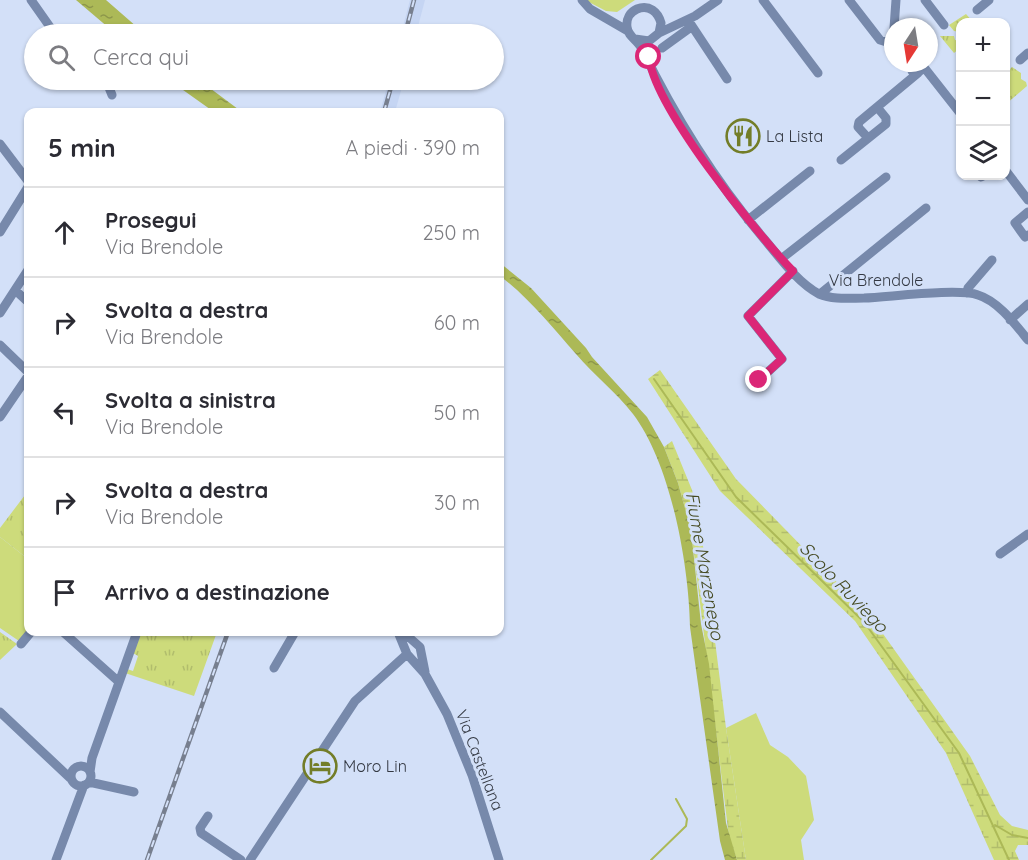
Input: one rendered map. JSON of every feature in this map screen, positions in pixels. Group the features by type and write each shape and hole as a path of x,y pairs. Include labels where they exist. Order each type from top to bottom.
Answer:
{"street":[{"path":"31,0 47,24"},
{"path":"582,0 590,9 628,31 635,39 644,42 688,23"},
{"path":"650,68 650,50 656,36 657,14 651,0"},
{"path":"662,48 688,23 718,0"},
{"path":"763,0 818,73"},
{"path":"849,0 880,40 884,41"},
{"path":"895,18 896,0"},
{"path":"925,0 944,24"},
{"path":"977,10 989,0"},
{"path":"608,18 637,7 648,8 657,14 688,23 727,79"},
{"path":"628,31 626,25 637,7"},
{"name":"Via Brendole","path":"635,39 673,111 748,220 781,259 820,294 848,298 967,292"},
{"path":"1020,60 1028,53"},
{"path":"868,138 858,123 877,107 909,72"},
{"path":"921,72 956,109"},
{"path":"110,90 112,95"},
{"path":"841,160 886,123 886,118 877,107"},
{"path":"0,144 24,176"},
{"path":"748,220 810,171"},
{"path":"781,259 886,177"},
{"path":"1010,177 1028,200"},
{"path":"0,232 24,193"},
{"path":"820,294 927,208"},
{"path":"1028,212 1015,223 1025,237 1028,235"},
{"path":"992,260 967,292 982,296 1010,320 1028,340"},
{"path":"759,380 782,359 748,316 793,271"},
{"path":"0,313 24,276"},
{"path":"15,290 24,298"},
{"path":"1010,320 1028,304"},
{"path":"0,345 24,370"},
{"path":"0,417 24,380"},
{"path":"1000,554 1028,534"},
{"path":"21,644 28,636"},
{"path":"68,636 119,681"},
{"path":"56,860 82,778 92,758 136,636"},
{"path":"274,668 293,636"},
{"name":"Via Castellana","path":"400,636 408,654 425,674"},
{"path":"407,636 418,647"},
{"path":"250,860 355,701 408,654 410,645 418,647"},
{"name":"Via Castellana","path":"418,647 425,674 467,761 500,860"},
{"path":"0,712 82,778 134,792"},
{"path":"208,816 200,831 241,860"}],"shaded area":[{"path":"410,0 425,0 419,24 404,24"},
{"path":"386,90 401,90 396,108 381,108"}],"green space":[{"path":"585,0 635,0 617,12 606,11"},
{"path":"956,20 956,31 954,31 949,25"},
{"path":"940,36 954,36 956,51 954,53"},
{"path":"1012,67 1021,73 1021,79 1026,82 1027,86 1010,101 1010,72"},
{"path":"660,370 736,479 871,617 970,756 1000,815 1012,826 1028,830 1028,845 1018,845 1015,851 1019,860 994,860 946,753 855,621 720,491 648,379"},
{"path":"672,441 692,490 700,522 726,728 746,860 737,860 729,837 691,530 678,483 664,447"},
{"path":"24,496 24,556 0,537 0,528"},
{"path":"0,537 24,556 24,635 19,641 0,628"},
{"path":"0,632 17,644 0,660"},
{"path":"139,636 216,636 194,696 125,673 127,669 133,671 138,656 133,653"},
{"path":"756,713 770,745 788,757 806,776 814,820 801,840 804,860 746,860 726,728"}],"water":[{"path":"76,0 106,0 134,24 104,24"},
{"path":"183,90 212,90 237,108 208,108"},
{"path":"504,266 531,288 586,348 647,417 664,447 678,483 691,530 701,624 709,664 726,823 737,860 725,860 720,841 690,627 682,546 658,460 633,414 504,279"}],"waterway":[{"name":"Scolo Ruviego","path":"654,379 736,497 864,622 959,753 1009,860"},
{"path":"651,860 686,826 687,819 676,799"},
{"path":"995,825 1012,835 1028,838"}],"railway":[{"path":"408,24 414,0"},
{"path":"385,108 390,90"},
{"path":"147,860 227,636"}],"place":[{"name":"La Lista","path":"743,136"},
{"name":"Moro Lin","path":"320,766"}],"route":[{"path":"649,57 650,68 656,82 705,161 748,220 793,271 748,316 782,359 759,380"}],"water label":[{"name":"Fiume Marzenego","path":"705,566"}]}
